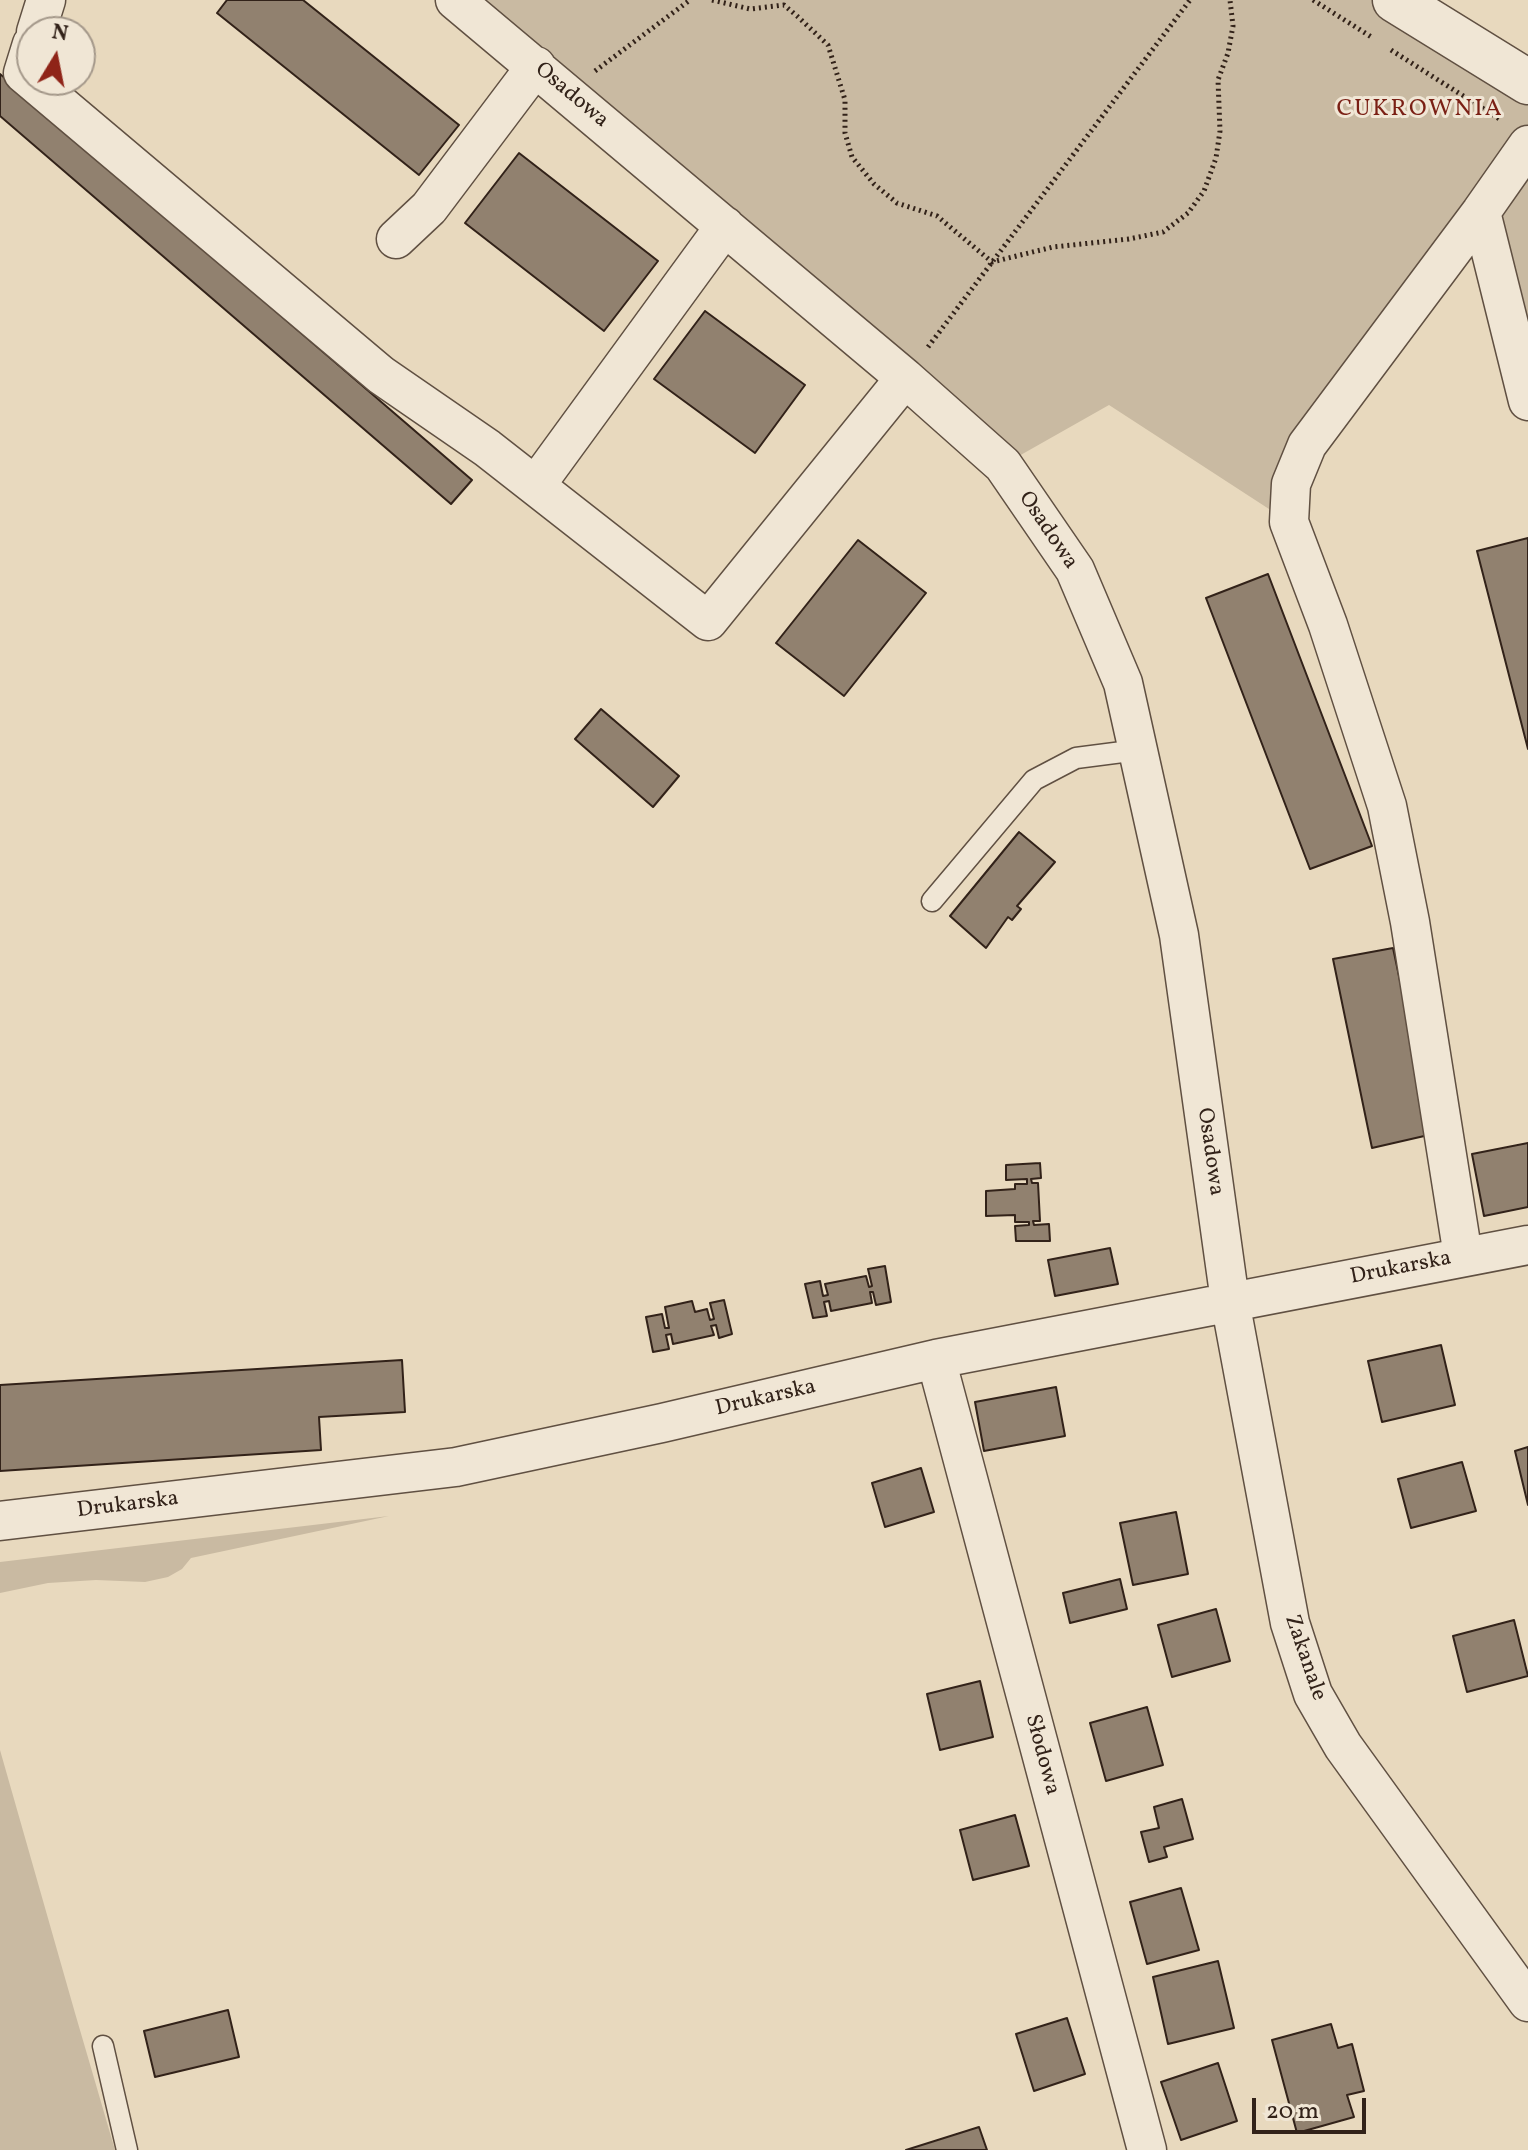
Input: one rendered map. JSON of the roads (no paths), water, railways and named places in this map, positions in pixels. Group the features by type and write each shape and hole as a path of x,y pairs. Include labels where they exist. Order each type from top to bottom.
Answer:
{"street":[{"name":"Osadowa","path":"455,0 905,378 1003,465 1075,570 1123,683 1179,935 1230,1301"},
{"path":"1395,0 1528,82"},
{"path":"396,239 429,208 536,66"},
{"path":"50,96 381,375 487,448 708,621 905,378"},
{"path":"1463,1256 1412,937 1387,806 1328,625 1289,522 1291,484 1307,445 1481,212 1521,137"},
{"path":"1481,212 1528,401"},
{"path":"536,485 725,226"},
{"name":"Drukarska","path":"0,1521 456,1467 936,1359 1528,1245"},
{"name":"Zakanale","path":"1230,1301 1290,1623 1313,1694 1343,1746 1528,2002"},
{"name":"Słodowa","path":"936,1359 1147,2150"}],"lane":[{"path":"932,901 1034,780 1076,758 1138,750"},
{"path":"103,2046 127,2150"}],"district":[{"name":"CUKROWNIA","path":"1420,111"}]}
